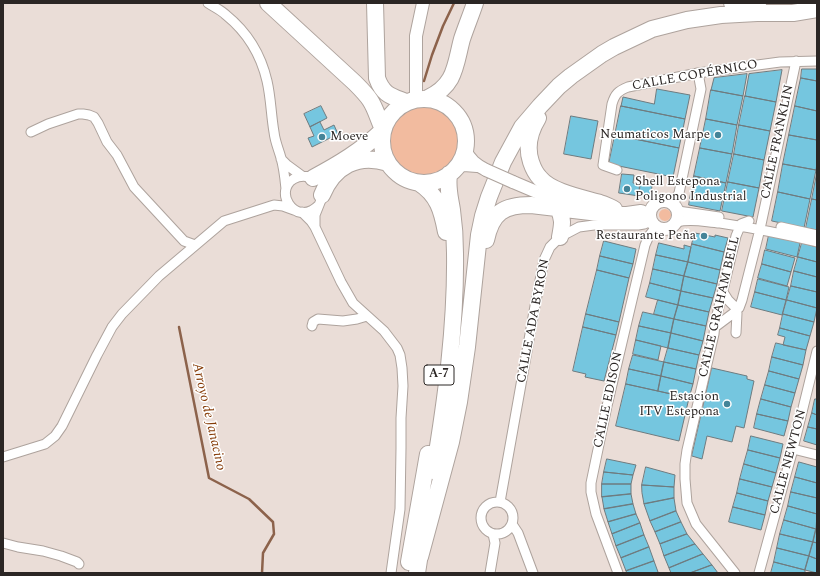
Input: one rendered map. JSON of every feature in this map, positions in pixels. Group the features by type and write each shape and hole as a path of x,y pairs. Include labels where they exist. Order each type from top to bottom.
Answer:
{"highway":[{"path":"268,3 355,83 366,95 374,108 383,130"},
{"path":"375,3 378,78 382,88 391,96 417,100"},
{"path":"308,177 342,162 369,143 383,130 386,120 398,107 436,94 448,84 454,74 463,36 475,3"},
{"path":"732,3 817,5"},
{"path":"468,347 479,235 488,197 503,162 522,127 559,86 602,54 627,40 652,29 687,20 721,15 793,13 817,9"},
{"path":"559,86 533,128 528,155 533,168 540,179 548,186 602,203 614,209"},
{"name":"A-7","path":"417,100 444,104 455,112 462,123 466,136 465,150 461,161 453,170 448,186 455,230 452,333 443,411 417,573"},
{"name":"A-7","path":"383,130 381,141 383,152 388,163 399,174 419,183 431,193 440,210 446,232 447,265 444,318 436,399 407,573"},
{"path":"321,200 326,185 330,179 348,165 358,160 378,160 388,163"},
{"path":"419,183 440,180 453,170"},
{"path":"468,347 477,307 487,237 490,226 496,216 502,211 509,207 531,205 627,215 649,219"},
{"path":"558,209 562,214 563,220 560,237"},
{"name":"A-7","path":"420,557 451,442 468,347"}],"street":[{"path":"208,3 235,22 255,48 267,82 274,134 277,148 282,159 287,165 317,181 320,185 321,200 315,215 315,227"},
{"path":"417,100 416,36 422,3"},
{"name":"CALLE FRANKLIN","path":"761,226 796,61"},
{"name":"CALLE COPÉRNICO","path":"617,170 603,165 612,104 614,97 619,90 698,74 780,62 817,61"},
{"path":"465,150 472,161 482,168 536,192 571,203 614,209 649,219 660,229 670,229 674,226 679,193 701,89 698,74"},
{"path":"31,132 48,124 78,114 94,117 134,187 184,241 195,245"},
{"path":"282,159 287,201 290,206 311,220 341,282 353,303 384,331 397,348 400,355 402,368 400,509 391,573"},
{"path":"453,170 464,165 482,168"},
{"path":"3,457 45,444 55,436 62,426 112,327 122,314 159,276 224,221 274,205 282,198 292,180 297,177 308,177"},
{"path":"274,205 283,206 298,211 310,211 315,209 321,200"},
{"path":"649,219 653,206 664,200 676,212 691,220 740,226 761,226 817,235"},
{"path":"676,212 749,221 785,234 817,242"},
{"name":"CALLE ADA BYRON","path":"500,502 544,260 550,247 560,237 579,227 594,225 638,225 644,224 649,219"},
{"name":"CALLE EDISON","path":"618,573 596,514 591,492 607,406 645,245 649,236 649,219"},
{"name":"CALLE GRAHAM BELL","path":"735,573 696,524 688,503 685,464 736,236 741,224 749,221"},
{"name":"CALLE GRAHAM BELL","path":"736,333 738,308 761,226"},
{"path":"799,231 806,236 817,239"},
{"path":"715,327 738,308 728,300 723,292"},
{"path":"312,326 313,322 318,319 343,321 367,316"},
{"name":"CALLE NEWTON","path":"759,573 817,351"},
{"path":"792,449 817,455"},
{"path":"494,502 504,503 512,510 514,520 512,524 505,533 493,534 488,532 481,523 481,512 484,507 494,502"},
{"path":"512,524 518,533 533,573"},
{"path":"490,573 495,543 493,534"},
{"path":"3,543 18,548 49,552 79,564"}],"shaded area":[{"path":"423,103 443,109 453,119 459,139 453,159 443,169 423,175 403,169 393,159 387,139 393,119 403,109"},
{"path":"663,209 667,209 671,215 667,221 663,221 659,217 659,213"}],"building":[{"path":"802,69 817,69 817,81 801,78"},
{"path":"782,70 776,102 745,96 749,74"},
{"path":"747,74 743,96 711,90 714,78"},
{"path":"801,78 817,81 817,111 795,106"},
{"path":"657,89 690,95 685,119 621,106 623,97 654,104"},
{"path":"711,90 743,96 737,125 706,119"},
{"path":"745,96 776,102 770,131 739,125"},
{"path":"321,106 327,118 310,127 304,114"},
{"path":"621,106 685,119 679,148 615,135"},
{"path":"795,106 817,111 817,140 789,135"},
{"path":"571,116 598,121 591,159 564,154"},
{"path":"706,119 737,125 732,154 700,148"},
{"path":"320,122 324,130 334,125 338,134 312,147 308,138 314,136 310,127"},
{"path":"739,125 770,131 764,160 734,154"},
{"path":"615,135 679,148 673,177 609,164"},
{"path":"789,135 817,140 816,170 783,164"},
{"path":"700,148 732,154 726,183 694,176"},
{"path":"734,154 764,160 759,188 728,182"},
{"path":"783,164 816,170 810,199 778,192"},
{"path":"817,172 817,200 812,199"},
{"path":"622,174 634,175 633,183 640,184 639,196 619,193"},
{"path":"694,176 726,183 720,211 689,205"},
{"path":"728,182 759,188 753,217 722,211"},
{"path":"640,184 652,185 651,197 639,196"},
{"path":"778,192 810,199 804,228 772,221"},
{"path":"812,199 817,200 817,230 806,228"},
{"path":"695,233 728,238 724,252 692,244"},
{"path":"769,235 800,243 797,257 766,249"},
{"path":"604,241 636,249 633,264 600,256"},
{"path":"659,243 684,249 684,245 691,247 688,262 656,255"},
{"path":"802,243 817,247 817,262 798,257"},
{"path":"692,244 724,252 720,270 688,262"},
{"path":"765,250 795,258 791,272 762,264"},
{"path":"656,255 688,262 684,276 653,269"},
{"path":"600,256 633,264 629,278 597,270"},
{"path":"798,257 817,262 817,277 794,271"},
{"path":"688,262 720,270 717,284 684,276"},
{"path":"762,264 791,272 787,286 758,278"},
{"path":"653,269 684,276 681,291 650,283"},
{"path":"597,270 629,278 619,322 586,314"},
{"path":"794,271 817,277 817,292 791,286"},
{"path":"684,276 717,284 713,298 681,291"},
{"path":"758,279 789,287 786,300 755,292"},
{"path":"650,283 681,291 678,305 646,297"},
{"path":"791,286 817,292 817,308 787,300"},
{"path":"681,291 713,298 709,312 678,305"},
{"path":"755,292 786,300 782,315 751,307"},
{"path":"658,300 678,305 674,319 654,314"},
{"path":"787,300 817,308 814,322 783,314"},
{"path":"678,305 709,312 706,326 674,319"},
{"path":"643,312 674,319 671,333 639,326"},
{"path":"586,314 619,322 616,335 583,327"},
{"path":"783,314 814,322 810,336 780,328"},
{"path":"674,319 706,326 703,341 671,333"},
{"path":"639,326 671,333 668,348 636,340"},
{"path":"583,327 616,335 604,381 585,377 586,374 573,371"},
{"path":"780,328 810,336 806,350 783,345 785,337 778,335"},
{"path":"671,333 703,341 699,355 668,348"},
{"path":"636,340 661,346 658,360 633,354"},
{"path":"776,343 806,350 803,365 772,357"},
{"path":"668,348 699,355 696,369 664,362"},
{"path":"633,355 664,362 661,376 629,369"},
{"path":"772,357 803,365 799,379 769,371"},
{"path":"664,362 696,369 693,384 661,376"},
{"name":"Estacion ITV Estepona","path":"712,368 747,376 747,379 754,381 744,428 736,426 732,442 707,436 702,459 692,456"},
{"path":"629,369 661,376 658,391 626,384"},
{"path":"769,371 799,379 795,393 765,385"},
{"path":"661,376 693,384 689,398 658,391"},
{"path":"626,384 689,398 679,441 616,426"},
{"path":"765,385 795,393 791,407 761,399"},
{"path":"761,399 791,407 788,421 757,414"},
{"path":"815,399 817,399 817,415 812,413"},
{"path":"812,413 817,415 817,429 808,427"},
{"path":"757,414 788,421 784,436 754,428"},
{"path":"808,427 817,429 817,445 804,441"},
{"path":"751,436 783,444 780,458 748,450"},
{"path":"748,450 780,458 776,473 744,464"},
{"path":"607,459 636,465 633,475 604,472"},
{"path":"799,462 817,467 817,483 795,477"},
{"path":"744,464 776,473 772,487 740,479"},
{"path":"646,467 675,475 674,487 642,485"},
{"path":"604,472 633,475 631,484 602,484"},
{"path":"795,477 817,483 817,498 791,492"},
{"path":"740,479 772,487 768,501 737,493"},
{"path":"602,484 631,484 631,494 602,497"},
{"path":"642,485 674,487 674,498 644,504"},
{"path":"791,492 817,498 817,514 788,506"},
{"path":"737,493 768,501 765,515 733,507"},
{"path":"631,494 633,504 604,509 602,497"},
{"path":"674,498 676,511 650,521 644,504"},
{"path":"633,504 636,514 608,522 604,509"},
{"path":"788,506 817,514 816,529 784,520"},
{"path":"733,507 765,515 761,530 729,522"},
{"path":"676,511 681,522 655,532 650,521"},
{"path":"636,514 640,523 612,534 608,522"},
{"path":"784,520 816,529 813,542 780,534"},
{"path":"681,522 687,534 660,544 655,532"},
{"path":"640,523 644,535 616,546 612,534"},
{"path":"817,529 817,543 813,542"},
{"path":"687,534 695,544 664,556 660,544"},
{"path":"780,534 813,542 809,556 777,548"},
{"path":"644,535 649,547 621,558 616,546"},
{"path":"813,542 817,543 817,559 809,556"},
{"path":"695,544 703,554 669,568 664,556"},
{"path":"649,547 654,561 626,571 621,558"},
{"path":"777,548 809,556 805,570 774,562"},
{"path":"703,554 712,565 690,573 671,573 669,568"},
{"path":"809,556 817,559 817,573 805,570"},
{"path":"654,561 658,572 656,573 627,573 626,571"},
{"path":"774,562 805,570 805,573 771,573"},
{"path":"712,565 718,573 690,573"}],"waterway":[{"path":"424,81 443,26 454,3"},
{"name":"Arroyo de Janacino","path":"179,327 209,478 249,499 273,522 274,534 263,553 262,573"}],"place":[{"name":"Neumaticos Marpe","path":"718,135"},
{"name":"Moeve","path":"322,137"},
{"name":"Shell Estepona Poligono Industrial","path":"627,189"},
{"name":"Restaurante Peña","path":"704,236"},
{"name":"Estacion ITV Estepona","path":"727,404"}]}
